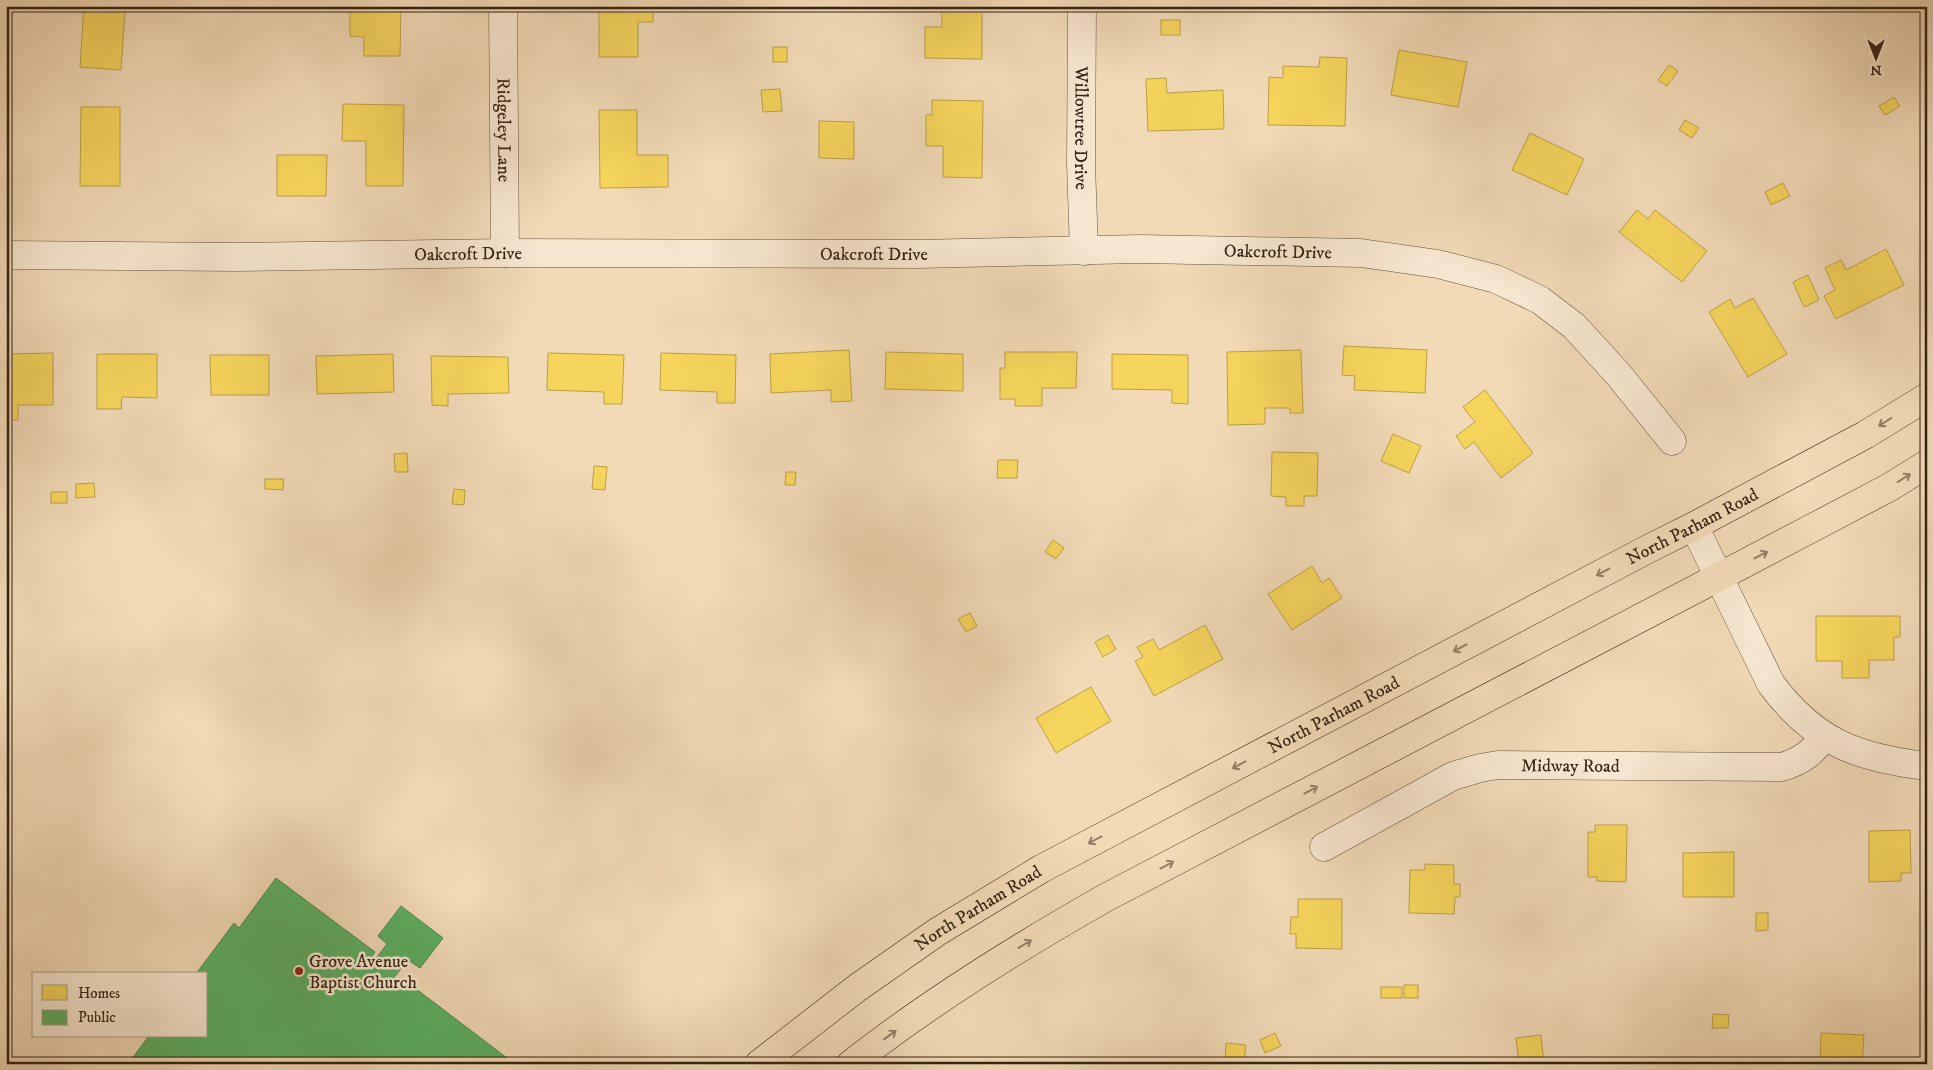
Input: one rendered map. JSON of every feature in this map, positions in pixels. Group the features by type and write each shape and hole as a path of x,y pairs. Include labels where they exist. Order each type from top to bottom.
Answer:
{"highway":[{"name":"North Parham Road","path":"759,1064 857,988 937,932 1041,869 1865,435 1927,397"},
{"path":"851,1064 910,1020 1001,958 1105,898 1882,491 1927,464"}],"street":[{"name":"Ridgeley Lane","path":"503,6 505,253"},
{"name":"Willowtree Drive","path":"1082,6 1081,164 1084,251"},
{"name":"Oakcroft Drive","path":"6,255 236,257 505,253 919,254 1140,249 1361,253 1438,264 1496,279 1540,300 1574,326 1618,374 1672,441"},
{"path":"1694,526 1772,684 1787,705 1807,724 1824,736 1865,755 1892,762 1927,766"},
{"name":"Midway Road","path":"1324,847 1453,776 1480,768 1498,765 1782,767 1800,762 1818,745 1824,736"}],"building: Homes":[{"path":"84,6 135,6 134,10 125,10 121,70 80,67"},
{"path":"350,6 401,6 400,56 364,56 364,37 350,36"},
{"path":"599,6 653,6 653,22 638,22 638,57 599,57"},
{"path":"942,6 982,6 982,59 925,58 925,27 942,27"},
{"path":"1161,20 1180,20 1180,35 1161,35"},
{"path":"773,47 787,47 787,62 773,62"},
{"path":"1399,50 1467,62 1458,107 1391,95"},
{"path":"1320,57 1347,58 1345,126 1268,125 1269,77 1283,78 1283,66 1319,67"},
{"path":"1669,65 1678,71 1667,86 1658,80"},
{"path":"1166,78 1167,93 1223,90 1224,129 1148,131 1146,79"},
{"path":"780,89 782,111 763,112 761,90"},
{"path":"1894,97 1900,106 1885,115 1879,106"},
{"path":"932,100 983,101 982,178 943,177 943,146 926,146 926,115 932,115"},
{"path":"343,104 404,105 403,186 366,186 366,141 342,141"},
{"path":"81,107 120,107 120,186 80,186"},
{"path":"599,110 637,110 637,155 668,155 668,187 600,188"},
{"path":"1685,120 1699,128 1692,138 1679,130"},
{"path":"819,121 854,122 854,159 819,158"},
{"path":"1530,133 1584,159 1567,195 1512,170"},
{"path":"277,155 327,155 326,196 277,196"},
{"path":"1783,183 1790,196 1771,205 1765,192"},
{"path":"1637,210 1648,219 1655,210 1707,251 1682,282 1619,232"},
{"path":"1886,249 1904,285 1836,319 1824,296 1835,290 1825,268 1841,260 1846,270"},
{"path":"1808,275 1819,300 1804,307 1793,282"},
{"path":"1753,298 1787,354 1748,377 1709,312 1730,299 1735,308"},
{"path":"1344,346 1427,350 1425,393 1354,390 1355,376 1342,375"},
{"path":"849,350 852,401 831,402 831,390 771,393 770,354"},
{"path":"1301,350 1303,413 1290,413 1290,408 1265,408 1265,424 1228,425 1227,352"},
{"path":"886,352 963,354 963,391 885,389"},
{"path":"1005,352 1077,352 1076,388 1042,388 1042,406 1015,406 1015,399 1000,399 1000,368 1005,368"},
{"path":"53,353 53,405 18,405 18,420 6,420 6,354"},
{"path":"548,353 624,355 622,404 604,404 604,392 547,390"},
{"path":"661,353 736,355 735,403 717,403 717,392 660,390"},
{"path":"97,354 157,354 157,398 122,397 121,409 97,409"},
{"path":"393,354 394,392 317,394 316,356"},
{"path":"1112,354 1188,355 1188,404 1172,403 1172,390 1112,389"},
{"path":"210,355 269,355 269,395 211,395"},
{"path":"431,356 508,357 509,393 448,394 448,406 432,405"},
{"path":"1485,390 1533,453 1501,478 1474,442 1465,449 1456,436 1475,422 1463,407"},
{"path":"1393,434 1421,446 1409,473 1381,461"},
{"path":"1272,452 1318,453 1317,496 1304,496 1304,506 1286,506 1286,497 1271,496"},
{"path":"407,453 408,472 395,472 394,454"},
{"path":"998,460 1018,460 1017,478 997,478"},
{"path":"594,466 607,467 605,490 592,489"},
{"path":"786,472 796,472 795,485 785,485"},
{"path":"265,479 284,479 283,490 265,489"},
{"path":"94,483 95,497 76,498 76,484"},
{"path":"454,489 465,490 464,505 452,504"},
{"path":"51,492 67,492 67,503 51,503"},
{"path":"1053,540 1064,548 1056,559 1045,552"},
{"path":"1312,566 1322,583 1329,578 1342,598 1292,630 1268,594"},
{"path":"970,613 977,626 966,632 958,619"},
{"path":"1816,616 1900,616 1900,637 1894,637 1894,660 1869,660 1869,678 1842,678 1842,661 1816,661"},
{"path":"1205,625 1223,659 1154,696 1135,661 1143,657 1137,647 1153,639 1159,650"},
{"path":"1108,635 1116,649 1103,657 1095,642"},
{"path":"1091,687 1111,721 1056,753 1036,718"},
{"path":"1595,825 1627,825 1626,882 1597,881 1597,877 1588,877 1588,832 1595,832"},
{"path":"1910,830 1911,873 1901,873 1901,881 1869,882 1869,831"},
{"path":"1734,852 1734,897 1683,897 1683,853"},
{"path":"1425,864 1454,865 1454,884 1460,884 1460,897 1455,897 1454,914 1409,913 1410,870 1425,870"},
{"path":"1298,899 1342,899 1342,949 1296,948 1296,934 1290,934 1291,917 1298,917"},
{"path":"1756,913 1768,913 1768,930 1756,931"},
{"path":"1404,985 1418,985 1418,998 1404,998"},
{"path":"1381,987 1402,987 1402,998 1381,998"},
{"path":"1713,1014 1729,1015 1728,1028 1712,1028"},
{"path":"1275,1033 1281,1046 1265,1053 1260,1040"},
{"path":"1821,1033 1864,1035 1862,1064 1820,1064"},
{"path":"1541,1035 1544,1064 1519,1064 1516,1038"},
{"path":"1226,1043 1246,1045 1244,1062 1225,1061"}],"building: Public":[{"name":"Grove Avenue Baptist Church","path":"276,878 375,952 368,962 371,965 387,944 378,936 401,906 443,938 420,968 408,960 392,980 399,985 403,979 515,1064 128,1064 148,1038 208,1038 208,972 197,972 234,923 239,928"}],"place":[{"name":"Grove Avenue Baptist Church","path":"299,971"}]}
